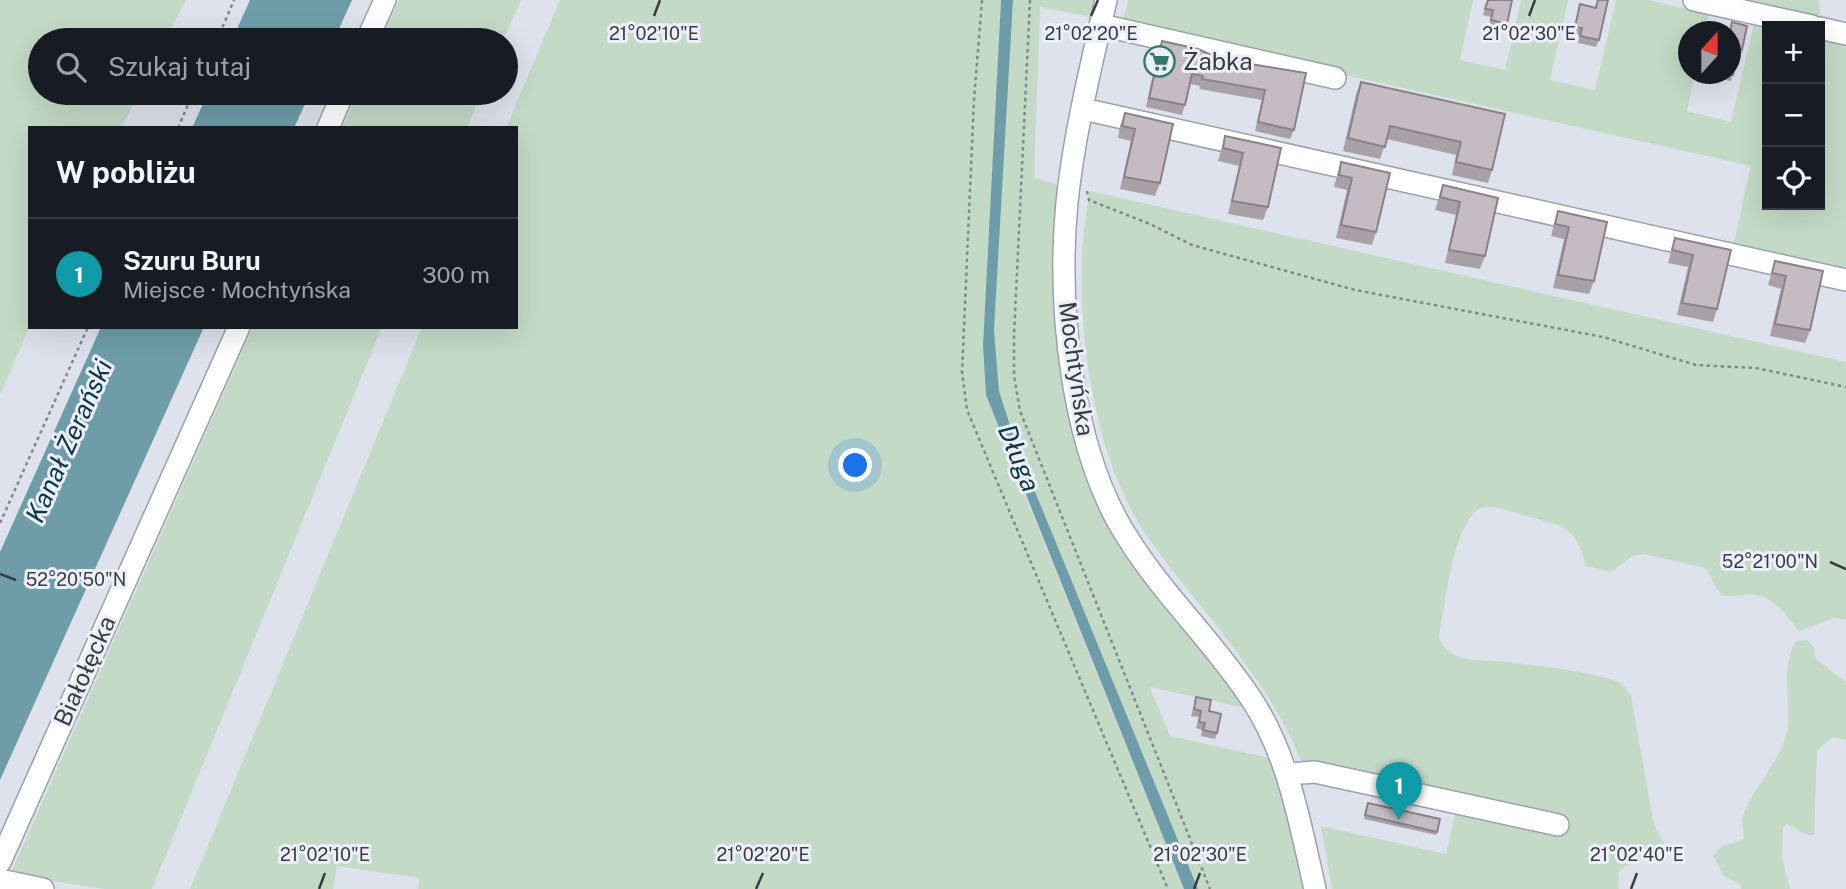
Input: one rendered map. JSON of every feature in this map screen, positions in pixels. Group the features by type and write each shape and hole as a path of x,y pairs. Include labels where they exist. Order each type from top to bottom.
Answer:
{"street":[{"path":"372,28 385,0"},
{"name":"Mochtyńska","path":"1106,0 1067,202 1065,262 1069,331 1079,410 1087,447 1100,485 1129,541 1252,701 1287,774 1315,889"},
{"path":"1694,0 1789,21"},
{"path":"1101,24 1335,78"},
{"path":"1825,29 1846,34"},
{"path":"329,126 339,105"},
{"path":"1083,109 1846,280"},
{"name":"Białołęcka","path":"0,862 238,329"},
{"path":"1287,774 1315,772 1558,825"},
{"path":"0,880 43,889"}],"path":[{"path":"221,28 234,0"},
{"path":"982,0 974,100 962,372 967,410 1168,889"},
{"path":"178,126 188,105"},
{"path":"1087,191 1089,200 1150,224 1192,245 1354,290 1603,337 1696,365 1756,368 1846,387"},
{"path":"0,523 87,329"}],"green space":[{"path":"0,0 186,0 171,28 28,28 28,105 133,105 122,126 28,126 29,329 0,395"},
{"path":"399,0 521,0 508,28 386,28"},
{"path":"560,0 1001,0 983,345 1002,438 1184,889 418,889 419,878 337,866 333,889 190,889 421,329 518,329 518,126 507,126 518,105"},
{"path":"1013,0 1098,0 1095,18 1040,7 1034,178 1064,186 1084,462 1250,709 1150,687 1170,736 1274,759 1308,889 1198,889 1018,450 999,391 994,330"},
{"path":"1128,0 1473,0 1460,60 1505,70 1521,0 1568,0 1550,80 1595,90 1616,0 1648,0 1709,14 1707,21 1678,21 1678,84 1693,84 1687,111 1731,122 1754,24 1762,26 1762,210 1825,210 1825,40 1846,44 1846,272 1733,247 1751,166 1122,25"},
{"path":"1750,0 1819,0 1820,17"},
{"path":"353,105 476,105 468,126 343,126"},
{"path":"1090,191 1846,362 1846,620 1834,618 1799,631 1776,605 1761,596 1721,595 1705,568 1644,554 1632,556 1611,572 1586,566 1576,540 1565,529 1503,509 1485,507 1474,512 1465,525 1452,564 1439,638 1444,647 1459,657 1468,659 1547,667 1604,677 1621,683 1631,696 1654,825 1665,845 1656,853 1618,872 1619,889 1332,889 1321,826 1446,854 1456,809 1565,833 1568,823 1302,764 1288,732 1252,673 1147,536 1127,501 1110,461 1088,370 1083,322 1084,231"},
{"path":"252,329 381,329 152,889 105,889 10,875"},
{"path":"1807,640 1814,647 1816,659 1846,682 1846,740 1833,737 1817,750 1814,835 1806,835 1787,824 1783,827 1782,857 1790,889 1741,889 1740,884 1724,876 1713,856 1721,847 1744,839 1742,819 1746,808 1775,760 1787,732 1787,674 1791,652 1796,641"}],"water":[{"path":"250,0 352,0 339,28 237,28"},
{"name":"Długa","path":"1001,0 1013,0 994,330 999,391 1018,450 1198,889 1184,889 986,395 983,345"},
{"path":"203,105 305,105 295,126 193,126"},
{"name":"Kanał Żerański","path":"100,329 203,329 0,780 0,552"}],"building":[{"path":"1488,0 1512,0 1507,24 1491,20 1493,10 1485,9"},
{"path":"1598,0 1608,0 1599,40 1580,36 1582,28 1575,27 1580,4 1596,8"},
{"path":"1741,24 1747,26 1741,50"},
{"path":"1162,41 1198,49 1220,59 1306,73 1294,130 1258,122 1265,90 1202,79 1203,76 1192,74 1185,105 1149,98"},
{"path":"1361,82 1505,114 1492,170 1456,162 1461,142 1390,126 1385,147 1348,138"},
{"path":"1125,113 1173,124 1160,183 1124,177 1135,129 1122,126"},
{"path":"1225,136 1281,148 1268,207 1232,201 1243,153 1223,148"},
{"path":"1341,162 1390,173 1376,232 1341,225 1352,178 1339,175"},
{"path":"1443,185 1498,198 1485,256 1449,250 1460,202 1440,197"},
{"path":"1558,211 1607,222 1594,281 1558,275 1569,227 1555,224"},
{"path":"1675,238 1731,250 1717,309 1682,303 1693,255 1672,250"},
{"path":"1775,261 1823,271 1810,330 1775,324 1786,276 1772,273"},
{"path":"1196,697 1211,700 1209,711 1221,714 1217,733 1203,730 1205,723 1199,722 1201,711 1194,709"},
{"path":"1368,803 1440,819 1437,832 1365,815"}],"place":[{"name":"Żabka","path":"1160,62"},
{"name":"Szuru Buru","path":"1399,820"}]}
